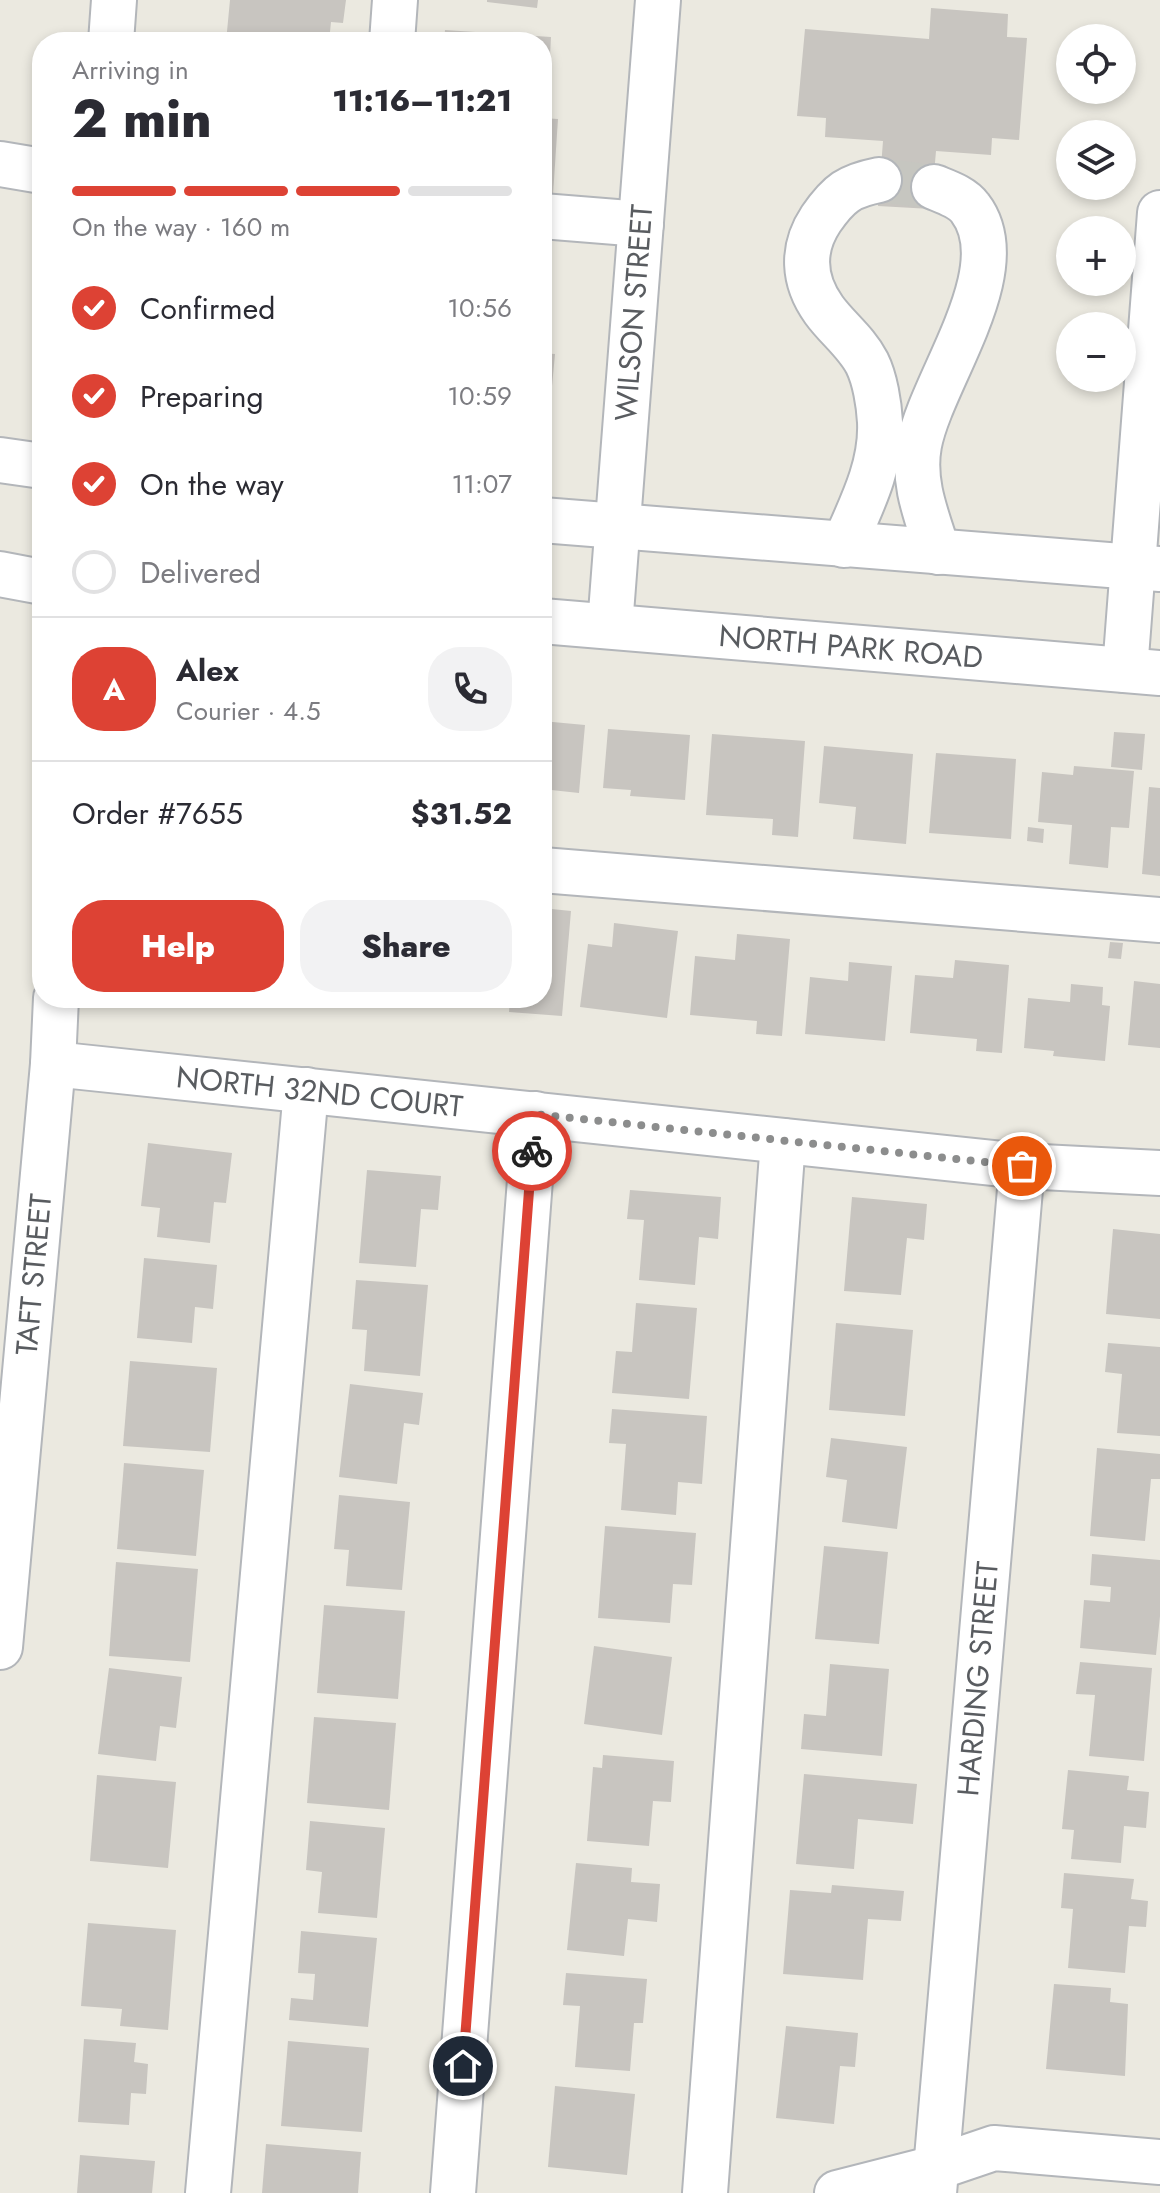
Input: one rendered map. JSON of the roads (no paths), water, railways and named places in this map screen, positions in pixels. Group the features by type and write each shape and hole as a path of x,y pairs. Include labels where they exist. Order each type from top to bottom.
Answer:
{"street":[{"path":"112,32 114,0"},
{"path":"393,32 395,0"},
{"name":"WILSON STREET","path":"610,626 658,0"},
{"path":"0,164 32,169"},
{"path":"844,545 866,496 878,457 880,422 867,363 824,309 808,276 807,245 835,199 856,185 879,180"},
{"path":"934,187 955,196 970,208 982,233 984,253 978,296 919,444 918,488 938,552"},
{"path":"1142,672 1160,213"},
{"path":"552,217 641,224"},
{"path":"0,460 32,465"},
{"path":"552,521 1146,568"},
{"path":"0,574 32,580"},
{"name":"NORTH PARK ROAD","path":"552,622 1142,672"},
{"path":"552,871 1160,920"},
{"name":"TAFT STREET","path":"0,1647 56,1008"},
{"name":"NORTH 32ND COURT","path":"53,1064 1022,1166 1160,1173"},
{"path":"208,2193 306,1090"},
{"path":"453,2193 535,1114"},
{"path":"705,2193 783,1141"},
{"name":"HARDING STREET","path":"934,2181 1022,1166"},
{"path":"837,2193 934,2181 994,2148 1160,2162"}],"tunnel":[{"path":"879,180 934,187"}]}
